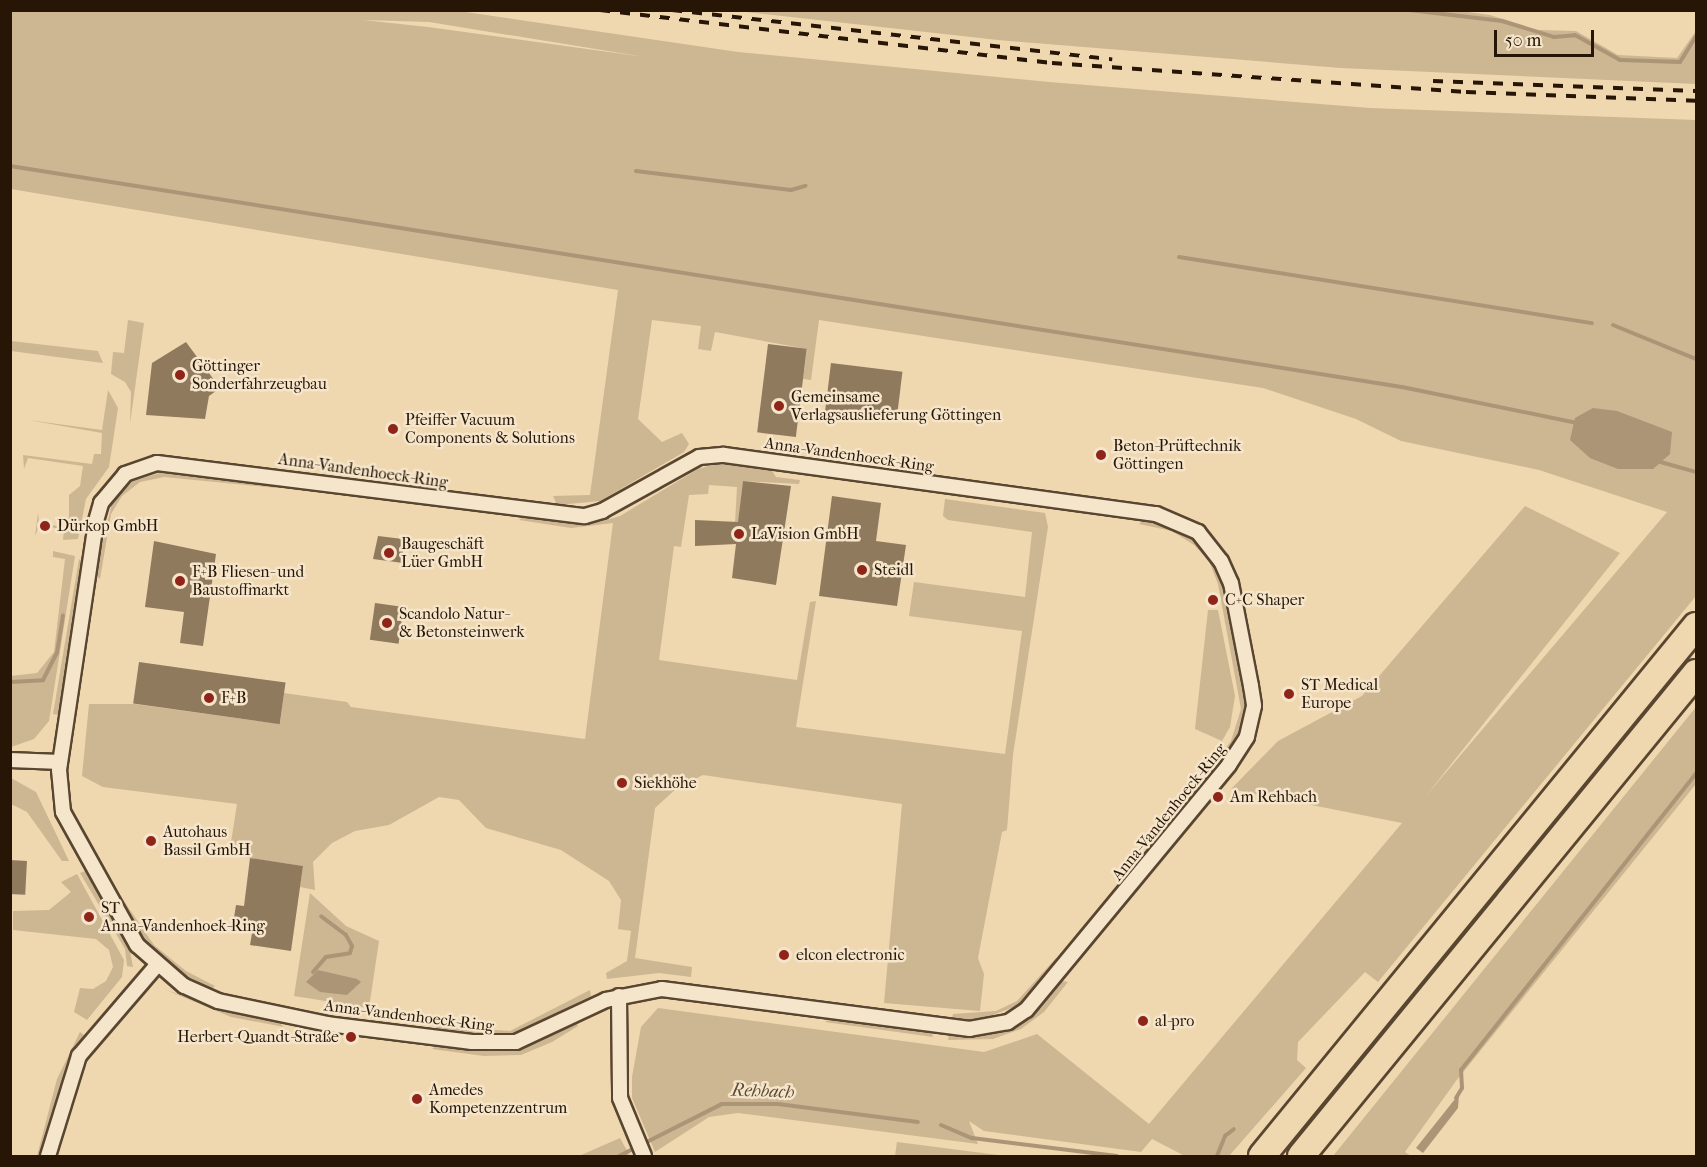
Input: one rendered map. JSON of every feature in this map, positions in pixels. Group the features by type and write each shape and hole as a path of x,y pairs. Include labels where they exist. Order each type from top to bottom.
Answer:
{"highway":[{"path":"1262,1156 1696,626"},
{"path":"1301,1156 1696,673"}],"street":[{"name":"Anna-Vandenhoeck-Ring","path":"724,455 1156,514 1184,523 1215,549 1231,583 1254,706 1247,737 1229,765 1026,1010 1008,1022 970,1029 662,989 619,996 516,1042 472,1042 252,1011 184,986 157,965 120,920 63,812 59,766 101,503 125,474 157,463 585,516 602,511 699,457 724,455"},
{"path":"10,760 59,766"},
{"path":"10,767 59,766"},
{"path":"48,1156 79,1056 157,965"},
{"path":"619,996 620,1098 631,1132 643,1155"}],"shaded area":[{"path":"452,10 738,52 1049,82 1370,108 1696,120 1696,596 1378,982 1365,972 1298,1042 1297,1060 1306,1068 1229,1156 1185,1156 1152,1139 1141,1152 984,1131 969,1121 978,1144 738,1113 709,1117 655,1152 632,1098 632,1077 641,1027 658,1008 984,1052 1037,1034 1149,1124 1402,823 1231,789 1278,741 1362,696 1525,506 1620,553 1425,797 1667,512 1539,470 1401,441 1356,419 1263,388 819,320 811,380 803,379 807,349 715,332 711,351 698,349 701,326 652,320 638,419 662,442 682,433 689,444 684,452 600,501 557,505 553,496 590,495 618,290 11,189 10,11","holes":["363,20 429,22 645,57"]},
{"path":"1453,10 1490,15 1538,30 1576,31 1618,55 1677,58 1696,31 1696,84 1341,68 998,40 738,11"},
{"path":"128,320 144,323 130,424 131,392 125,382 111,374 113,352 124,353"},
{"path":"11,341 98,351 103,363 11,351"},
{"path":"108,390 118,408 109,467 86,499 78,539 63,540 64,529 39,526 35,536 38,513 39,523 64,527 69,517 69,495 80,486 83,466 28,458 24,469 23,455 92,464 94,454 101,454 102,433 28,420 102,430"},
{"path":"1593,408 1617,411 1672,432 1670,454 1653,469 1618,469 1590,458 1570,440 1575,418"},
{"path":"719,463 770,467 776,477 800,480 799,484 743,481 738,524 735,523 737,487 709,485 708,494 689,495 681,547 674,546 659,660 797,680 810,602 816,601 796,727 1005,754 1022,631 909,616 914,582 1025,597 1032,532 948,520 943,516 945,499 1045,513 1048,527 1013,755 1007,830 1002,832 978,958 984,974 980,1011 884,1003 902,804 703,775 677,788 655,808 635,958 692,967 691,977 659,973 607,979 606,973 627,961 631,931 618,929 621,900 609,881 561,850 486,828 459,800 439,797 389,825 355,831 332,843 313,862 315,890 300,887 303,866 229,855 237,804 103,787 82,776 89,704 134,704 280,724 284,693 347,702 351,707 585,739 613,523 571,528 519,520 525,516 599,522 620,516 698,469"},
{"path":"163,472 270,481 277,488 164,477 140,482 122,496 111,514 100,579 95,575 112,503 133,481"},
{"path":"1144,520 1175,527 1199,542 1222,582 1246,704 1240,734 1206,783 1202,779 1231,741 1241,709 1218,584 1209,561 1194,545 1172,531 1139,524"},
{"path":"53,551 75,556 49,721 34,739 11,747 11,676 37,673 54,652 65,559 53,557"},
{"path":"79,559 83,562 58,715 53,714"},
{"path":"1208,610 1218,610 1235,696 1230,727 1222,741 1195,729"},
{"path":"1696,707 1696,784 1456,1081 1405,1152 1411,1156 1333,1156"},
{"path":"11,778 36,792 69,861 62,861 27,812 11,804"},
{"path":"85,871 129,945 133,967 127,966 125,949 80,873"},
{"path":"77,874 124,960 122,977 87,1020 74,1012 80,988 93,989 106,981 113,967 109,950 96,939 13,930 13,911 49,910 71,892 61,882"},
{"path":"117,891 154,945 186,971 215,986 211,990 191,980 149,948 114,895"},
{"path":"310,893 346,926 379,941 369,1008 294,996"},
{"path":"1056,958 1058,964 1022,1004 982,1019 952,1019 953,1014 996,1011 1017,1001"},
{"path":"318,970 357,979 361,982 347,995 320,992 306,982"},
{"path":"1062,981 1068,982 1044,1012 1021,1029 993,1039 948,1040 949,1035 992,1034 1019,1024 1041,1008"},
{"path":"164,989 232,1013 279,1022 284,1027 231,1017"},
{"path":"590,990 591,996 509,1036 439,1031 435,1026 510,1031"},
{"path":"830,1019 931,1032 933,1037 825,1022"},
{"path":"576,1022 578,1026 552,1042 521,1055 484,1056 432,1049 438,1045 520,1050"},
{"path":"80,1032 84,1035 67,1066 42,1156 37,1156 57,1079"},
{"path":"1459,1094 1458,1108 1423,1153 1416,1148"},
{"path":"620,1138 630,1156 579,1156"},
{"path":"897,1142 1006,1156 895,1156"}],"building":[{"name":"Göttinger Sonderfahrzeugbau","path":"186,342 220,388 209,396 205,419 146,415 152,363"},
{"name":"Gemeinsame Verlagsauslieferung Göttingen","path":"768,344 807,349 796,437 757,432"},
{"path":"831,363 902,372 897,419 825,411"},
{"name":"LaVision GmbH","path":"743,481 791,486 776,585 732,578 736,544 695,546 695,520 738,522"},
{"name":"Steidl","path":"832,496 881,503 876,541 906,545 897,606 819,596"},
{"name":"Baugeschäft Lüer GmbH","path":"378,536 403,539 403,563 373,559"},
{"name":"F+B Fliesen- und Baustoffmarkt","path":"154,541 216,554 203,646 180,643 184,612 145,607"},
{"name":"Scandolo Natur- & Betonsteinwerk","path":"375,603 404,607 399,644 370,640"},
{"name":"F+B","path":"139,662 286,683 280,724 133,704"},
{"path":"250,858 303,866 291,951 250,945 252,933 232,930 236,905 244,906"},
{"path":"10,860 27,861 25,895 10,894"}],"waterway":[{"path":"1409,10 1502,21 1554,37 1575,35 1620,60 1680,62 1696,36"},
{"path":"10,166 1402,387 1578,423"},
{"path":"636,171 791,190 805,186"},
{"path":"1179,257 1592,323"},
{"path":"1613,325 1696,359"},
{"path":"1657,461 1696,472"},
{"path":"10,682 43,680 57,653 63,615"},
{"path":"1456,1098 1462,1088 1461,1070 1696,773"},
{"path":"313,972 326,957 350,953 352,946 346,935 321,916"},
{"name":"Rehbach","path":"619,1156 722,1104 778,1104 918,1122"},
{"name":"Rehbach","path":"941,1125 972,1138 1117,1156"},
{"path":"1217,1156 1225,1136 1234,1129"}],"railway":[{"path":"600,10 1052,63 1466,92 1696,101"},
{"path":"672,10 1112,59"},
{"path":"1433,81 1696,91"}],"place":[{"name":"Göttinger Sonderfahrzeugbau","path":"180,375"},
{"name":"Gemeinsame Verlagsauslieferung Göttingen","path":"779,406"},
{"name":"Pfeiffer Vacuum Components & Solutions","path":"393,429"},
{"name":"Beton-Prüftechnik Göttingen","path":"1101,455"},
{"name":"Dürkop GmbH","path":"45,526"},
{"name":"LaVision GmbH","path":"739,534"},
{"name":"Baugeschäft Lüer GmbH","path":"389,553"},
{"name":"Steidl","path":"862,570"},
{"name":"F+B Fliesen- und Baustoffmarkt","path":"180,581"},
{"name":"C+C Shaper","path":"1213,600"},
{"name":"Scandolo Natur- & Betonsteinwerk","path":"387,623"},
{"name":"ST Medical Europe","path":"1289,694"},
{"name":"F+B","path":"209,698"},
{"name":"Siekhöhe","path":"622,783"},
{"name":"Am Rehbach","path":"1218,797"},
{"name":"Autohaus Bassil GmbH","path":"151,841"},
{"name":"ST Anna-Vandenhoek-Ring","path":"89,917"},
{"name":"elcon electronic","path":"784,955"},
{"name":"al-pro","path":"1143,1021"},
{"name":"Herbert-Quandt-Straße","path":"351,1037"},
{"name":"Amedes Kompetenzzentrum","path":"417,1099"}]}
